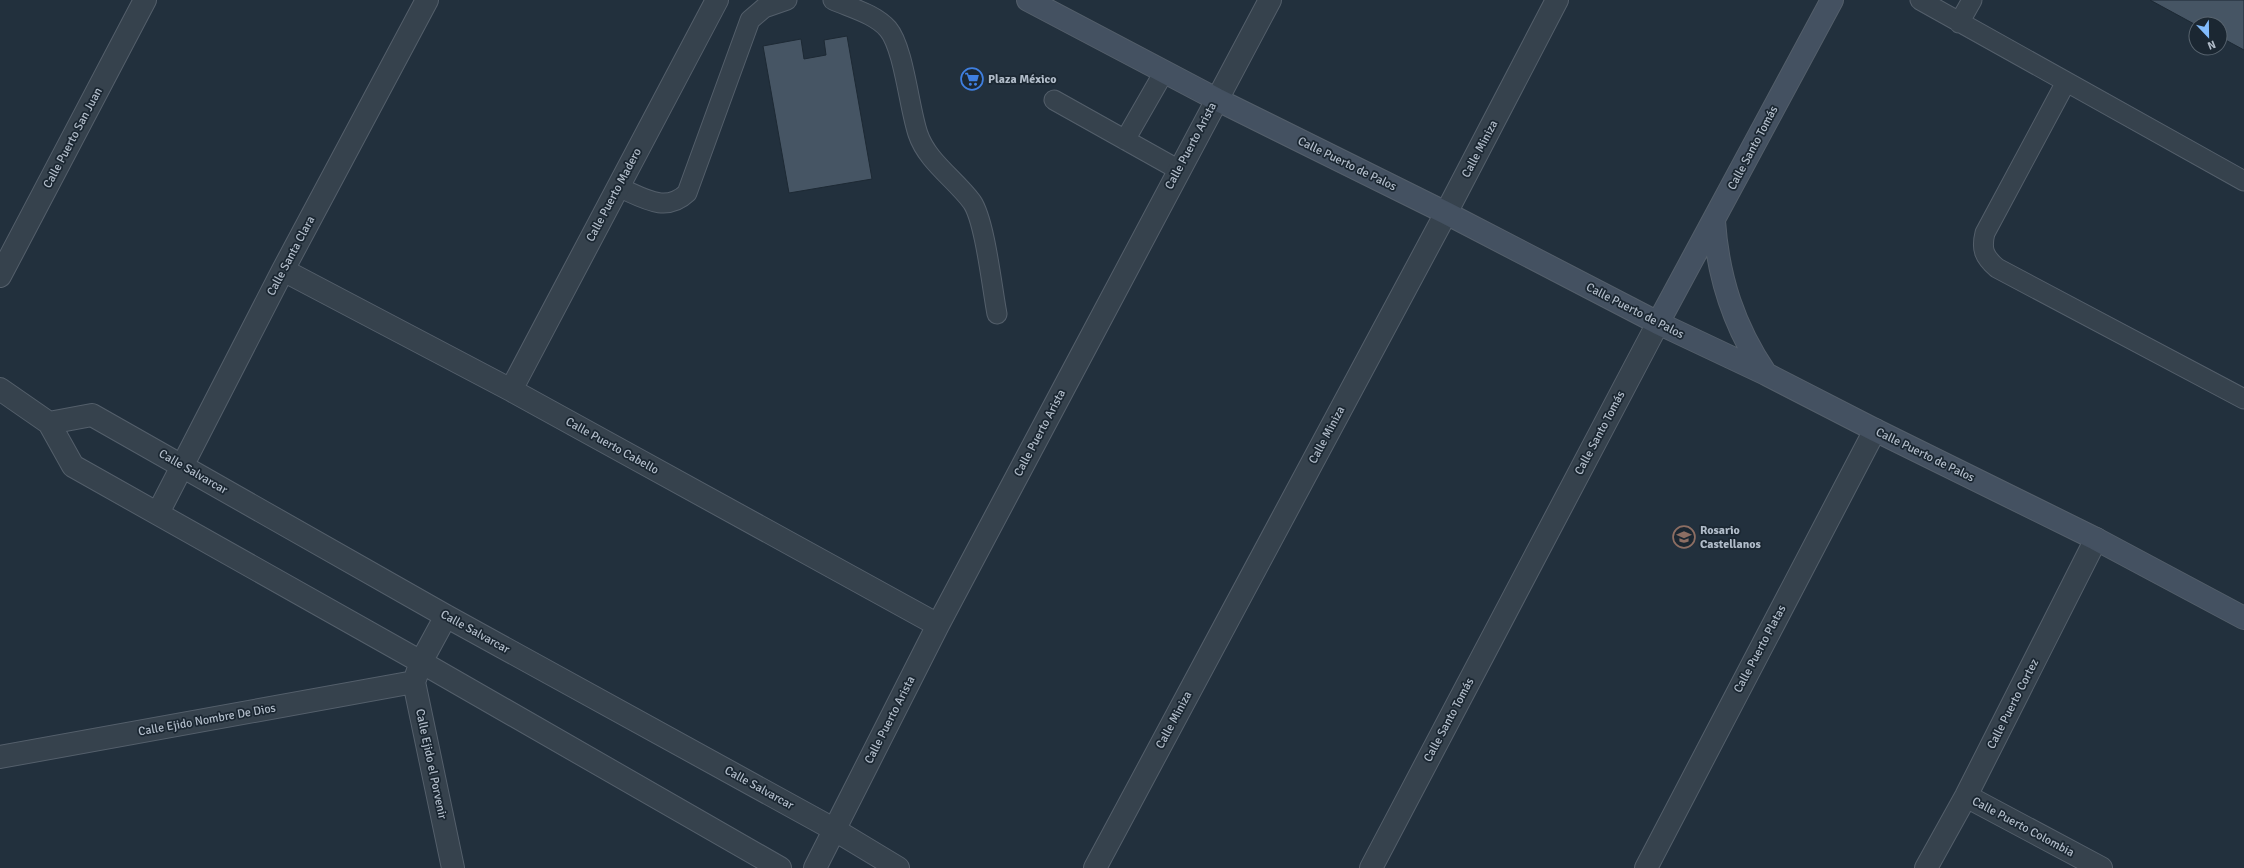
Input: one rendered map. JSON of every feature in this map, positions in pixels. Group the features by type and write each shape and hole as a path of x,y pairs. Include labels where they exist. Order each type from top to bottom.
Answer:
{"street":[{"name":"Calle Puerto San Juan","path":"0,276 145,0"},
{"name":"Calle Santa Clara","path":"158,514 283,270 427,0"},
{"name":"Calle Puerto Madero","path":"511,390 717,0"},
{"name":"Calle Puerto de Palos","path":"1028,0 1216,99 1446,213 1658,323 1766,374 2096,540 2244,618"},
{"name":"Calle Puerto Arista","path":"815,868 938,625 1216,99 1270,0"},
{"name":"Calle Miniza","path":"1095,868 1446,213 1557,0"},
{"name":"Calle Santo Tomás","path":"1371,868 1658,323 1832,0"},
{"path":"1714,221 1716,249 1728,302 1751,351 1766,374"},
{"name":"Calle Puerto Cabello","path":"283,270 511,390 938,625"},
{"path":"0,389 49,423 72,466 420,662 780,868"},
{"name":"Calle Salvarcar","path":"49,423 92,415 446,616 835,830 898,868"},
{"name":"Calle Puerto Platas","path":"1646,868 1875,430"},
{"name":"Calle Puerto Cortez","path":"1926,868 1966,796 2096,540"},
{"name":"Calle Ejido el Porvenir","path":"446,616 420,662 414,682 453,868"},
{"name":"Calle Ejido Nombre De Dios","path":"0,757 414,682"},
{"name":"Calle Puerto Colombia","path":"1966,796 2101,868"}],"lane":[{"path":"618,187 662,204 680,200 687,193 750,20 764,8 787,0"},
{"path":"833,0 878,20 889,31 897,48 917,133 923,147 972,203 979,218 997,314"},
{"path":"1920,0 2244,181"},
{"path":"1960,23 1972,0"},
{"path":"1125,140 1164,72"},
{"path":"2066,82 1985,233 1982,244 1984,254 1988,261 1997,268 2244,399"},
{"path":"1054,100 1179,170"}],"building":[{"path":"2150,0 2244,0 2244,50 2228,41 2228,16 2188,16 2188,21"},
{"path":"847,36 872,179 789,193 763,46 801,39 804,59 826,55 824,40"}],"place":[{"name":"Plaza México","path":"972,79"},
{"name":"Rosario Castellanos","path":"1684,537"}]}
